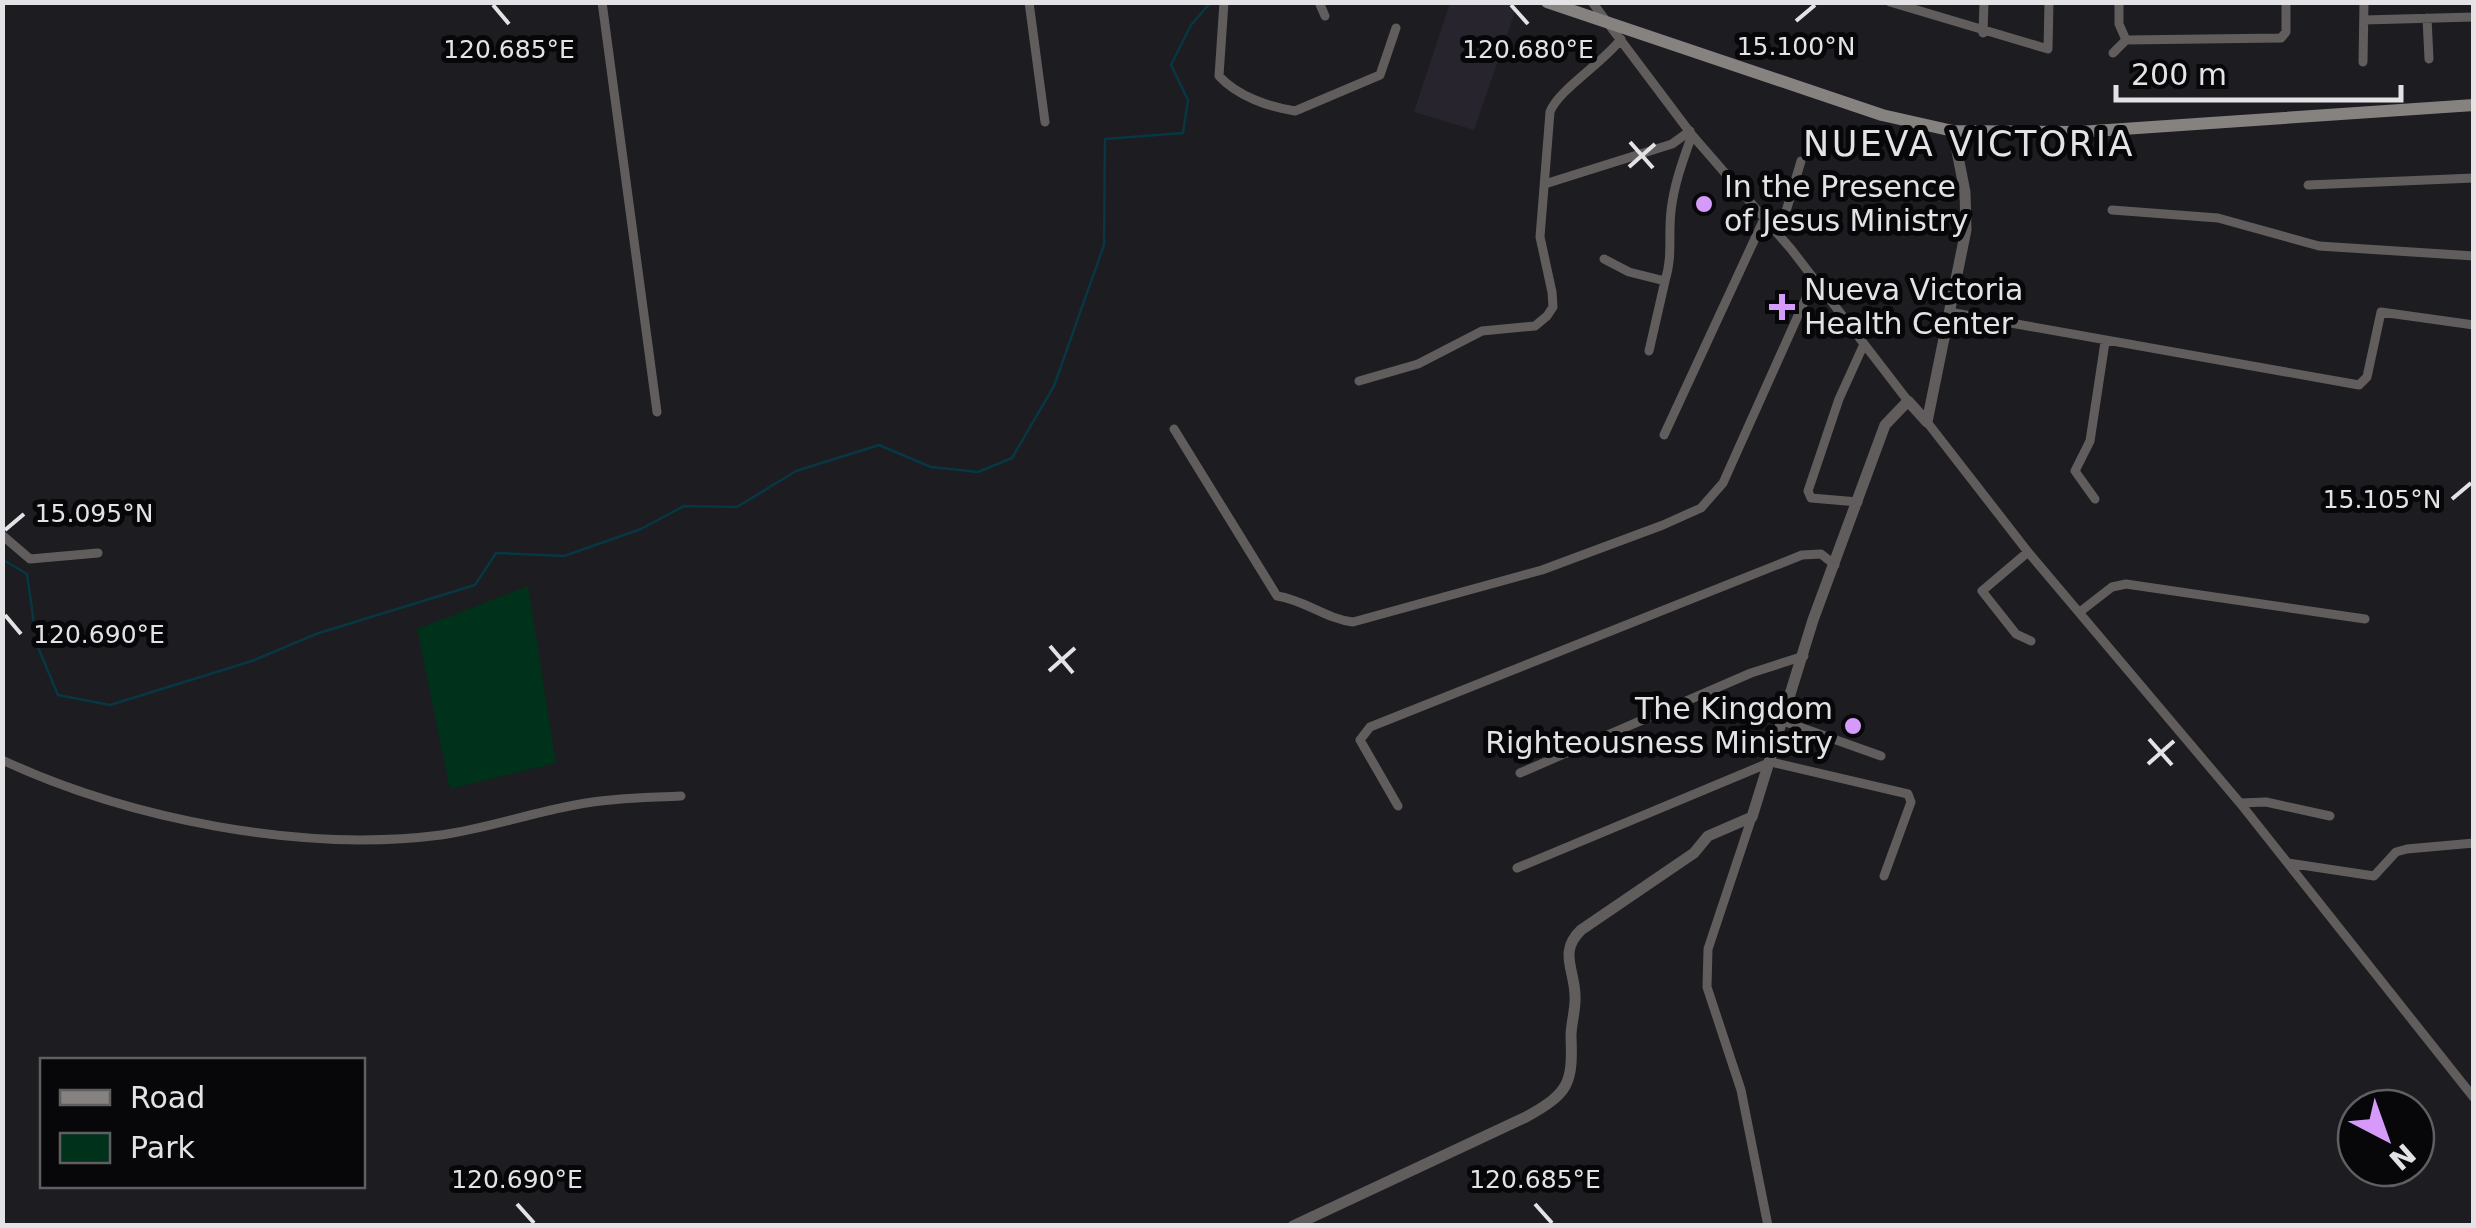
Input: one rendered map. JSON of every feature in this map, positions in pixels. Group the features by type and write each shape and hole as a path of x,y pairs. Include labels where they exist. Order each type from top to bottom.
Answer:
{"main road":[{"path":"1547,2 1882,115 1952,131 2079,132 2474,105"}],"street":[{"path":"602,2 658,412"},
{"path":"1029,2 1045,122"},
{"path":"1224,2 1219,76 1266,105 1284,109 1295,110 1373,80 1386,62 1396,28"},
{"path":"1319,2 1324,16"},
{"path":"1592,2 1691,133 1779,235 2028,552 2240,803 2474,1098"},
{"path":"1890,2 2048,48 2049,2"},
{"path":"1928,2 1928,14"},
{"path":"1984,2 1984,32"},
{"path":"2119,2 2119,24 2126,40"},
{"path":"2113,53 2126,40 2281,38 2286,32 2286,2"},
{"path":"2363,62 2364,2"},
{"path":"2364,20 2474,17"},
{"path":"2427,18 2429,60"},
{"path":"1359,382 1418,364 1482,331 1535,326 1547,316 1553,306 1552,292 1540,237 1554,100 1596,68 1621,39"},
{"path":"1927,422 1967,219 1952,131"},
{"path":"1548,183 1672,144 1691,133"},
{"path":"1649,351 1673,256 1670,228 1676,178 1691,133"},
{"path":"1779,235 1801,161"},
{"path":"2308,185 2474,178"},
{"path":"2112,210 2218,218 2319,246 2474,256"},
{"path":"1664,435 1764,219"},
{"path":"1604,259 1629,272 1664,281"},
{"path":"1174,428 1277,596 1353,622 1542,570 1701,508 1723,483 1814,280"},
{"path":"1949,312 2360,385 2367,377 2381,312 2474,325"},
{"path":"2095,499 2076,471 2090,441 2105,342"},
{"path":"1858,502 1811,498 1808,491 1839,399 1864,344"},
{"path":"1768,1226 1741,1090 1707,987 1708,949 1885,425 1908,401"},
{"path":"2,534 30,560 98,554"},
{"path":"2028,552 1982,591 2011,628 2031,641"},
{"path":"1398,806 1360,740 1370,727 1802,555 1820,554 1835,566"},
{"path":"2081,611 2112,587 2126,584 2366,619"},
{"path":"1520,773 1751,673 1804,656"},
{"path":"1783,721 1881,756"},
{"path":"2,760 38,776 161,816 345,839 444,835 576,804 681,796"},
{"path":"1517,868 1771,762 1908,794 1911,802 1884,876"},
{"path":"2240,803 2266,802 2330,816"},
{"path":"1293,1226 1553,1102 1574,1070 1571,1032 1576,996 1567,959 1575,935 1694,853 1708,836 1752,816"},
{"path":"2288,862 2374,876 2396,852 2406,848 2474,843"}],"shaded area":[{"path":"1450,3 1518,3 1474,130 1414,112"}],"green space":[{"path":"528,586 556,763 450,789 417,629"}],"waterway":[{"path":"2,559 27,574 37,645 58,695 110,705 252,661 316,634 475,585 496,553 564,556 641,529 684,506 737,507 796,471 879,445 931,467 978,472 1012,458 1054,386 1104,245 1105,139 1183,133 1188,100 1171,65 1191,25 1211,2"}],"place":[{"name":"In the Presence of Jesus Ministry","path":"1704,204"},
{"name":"Nueva Victoria Health Center","path":"1782,307"},
{"name":"The Kingdom Righteousness Ministry","path":"1853,726"}],"district":[{"name":"NUEVA VICTORIA","path":"1969,144"}]}
